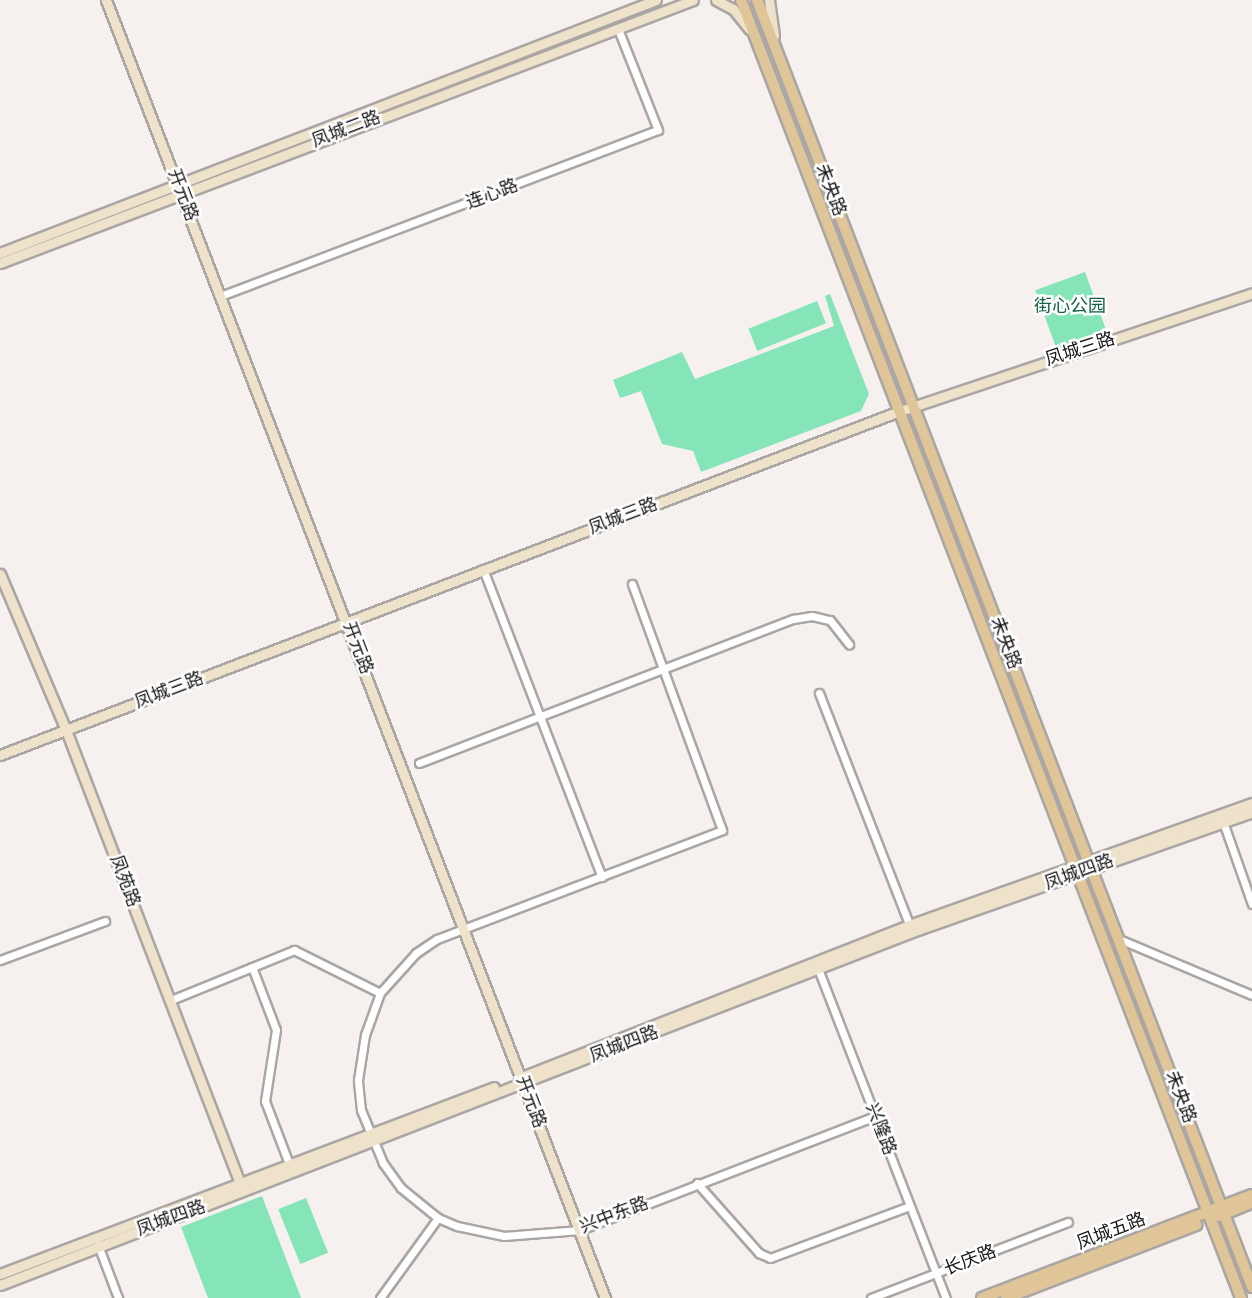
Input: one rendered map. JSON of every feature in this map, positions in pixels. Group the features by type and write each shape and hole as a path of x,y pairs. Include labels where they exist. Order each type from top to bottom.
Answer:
{"main road":[{"name":"未央路","path":"741,0 897,412 1076,868 1241,1298"},
{"name":"未央路","path":"757,0 774,36 1252,1287"},
{"name":"凤城五路","path":"1223,1210 1252,1195"},
{"name":"凤城五路","path":"982,1298 1223,1210 1252,1203"},
{"name":"凤城五路","path":"1006,1298 1209,1215"}],"street":[{"name":"开元路","path":"106,0 223,295 605,1298"},
{"name":"凤城二路","path":"0,262 656,0"},
{"path":"716,0 734,9 754,36"},
{"path":"769,0 774,36"},
{"name":"凤城二路","path":"0,253 692,1"},
{"name":"连心路","path":"223,295 658,130 618,29"},
{"name":"凤城三路","path":"0,755 897,412 1252,293"},
{"path":"483,569 602,877"},
{"name":"凤苑路","path":"0,574 66,730 242,1188"},
{"path":"370,1137 358,1080 365,1035 380,993 416,953 464,928 722,830 632,584"},
{"path":"419,764 793,619 812,616 830,620 849,644"},
{"path":"819,693 910,929"},
{"name":"凤城四路","path":"1222,818 1252,803"},
{"name":"凤城四路","path":"0,1285 370,1137 523,1080 910,929 1089,863 1222,818 1252,812"},
{"path":"1222,818 1252,904"},
{"path":"0,960 105,921"},
{"path":"1119,939 1252,995"},
{"path":"171,1000 294,950 380,993"},
{"name":"兴隆路","path":"817,965 946,1298"},
{"path":"252,967 276,1030 265,1101 289,1164"},
{"name":"兴中东路","path":"370,1137 401,1188 438,1218 457,1226 504,1236 580,1230 697,1183 876,1116"},
{"name":"凤城四路","path":"0,1274 242,1188 289,1164 370,1137"},
{"path":"697,1183 759,1253 770,1258 910,1206"},
{"path":"380,1298 438,1218"},
{"name":"长庆路","path":"871,1298 1068,1222"},
{"path":"98,1245 118,1298"}],"green space":[{"name":"街心公园","path":"1085,272 1107,332 1057,350 1035,290"},
{"path":"830,294 869,394 861,411 701,472 693,451 662,444 641,391 620,398 613,380 682,352 695,379 834,326 825,296"},
{"path":"817,301 826,323 757,351 748,329"},
{"path":"262,1196 301,1298 208,1298 181,1227"},
{"path":"306,1198 328,1253 300,1264 278,1209"}]}
